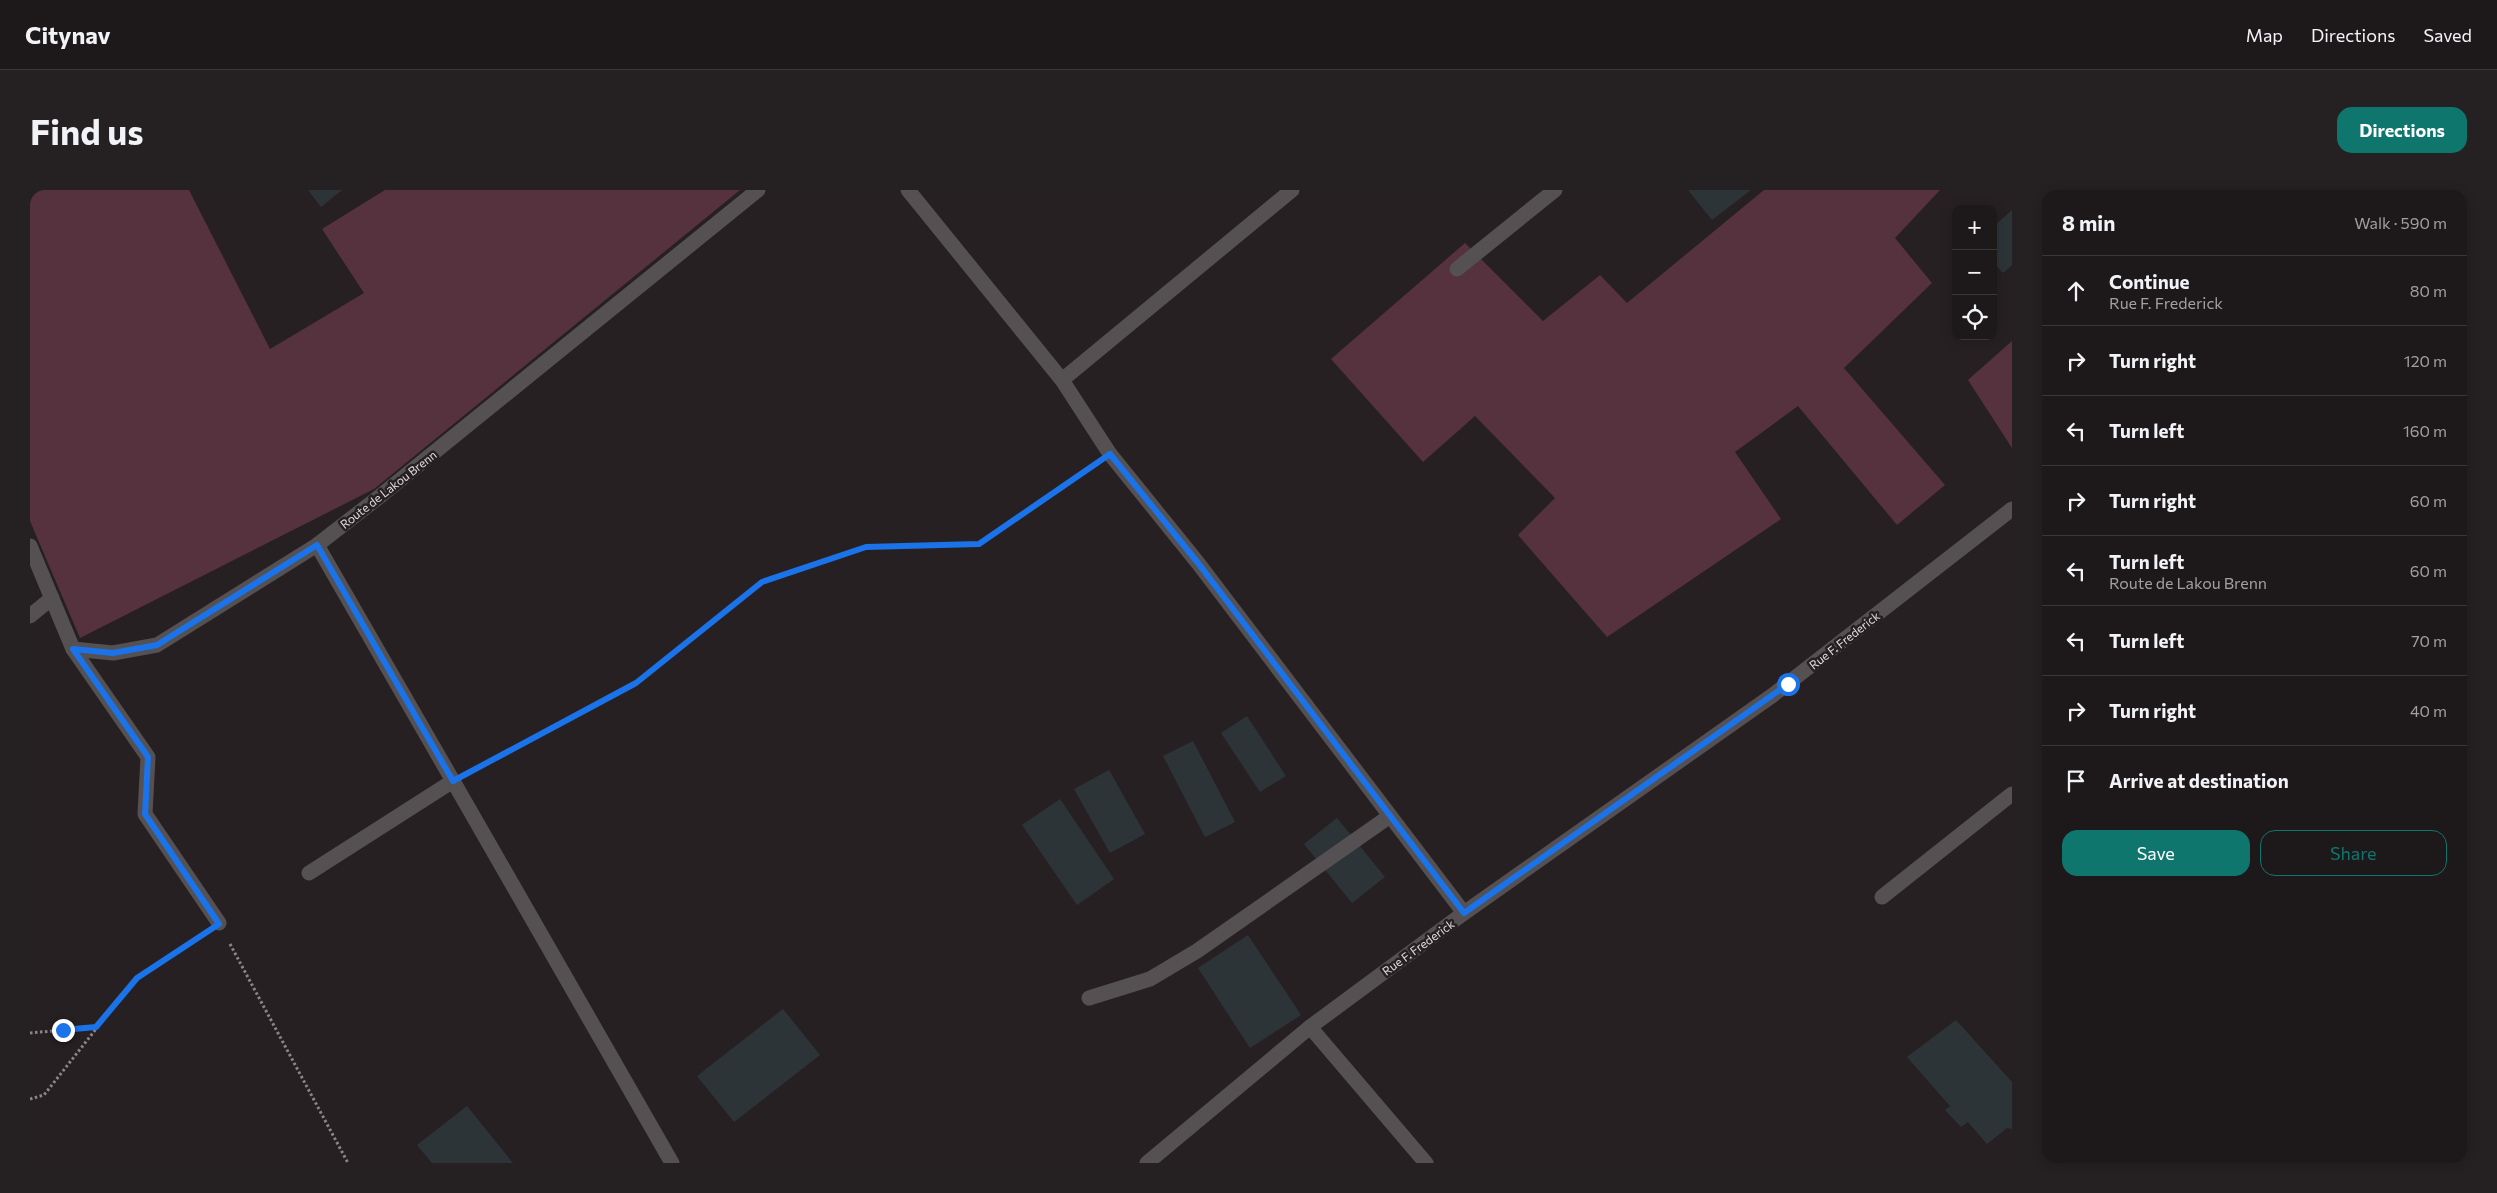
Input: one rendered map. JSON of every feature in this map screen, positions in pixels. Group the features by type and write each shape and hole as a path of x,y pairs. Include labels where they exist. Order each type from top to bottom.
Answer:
{"street":[{"name":"Route de Lakou Brenn","path":"73,649 113,653 157,645 317,545 380,497 758,190"},
{"path":"908,190 1062,380 1110,454 1198,563 1464,913"},
{"path":"1062,380 1292,190"},
{"path":"1456,269 1554,190"},
{"name":"Rue F. Frederick","path":"1147,1163 1310,1027 1464,913 1773,695 2012,510"},
{"path":"317,545 672,1162"},
{"path":"30,546 73,649 148,757 145,814 219,924"},
{"path":"30,616 52,598"},
{"path":"309,873 453,781"},
{"path":"1882,897 2012,794"},
{"path":"1089,998 1150,978 1198,951 1390,816"},
{"path":"1310,1027 1426,1163"}],"path":[{"path":"453,781 636,683 762,582 866,547 979,544 1110,454"},
{"path":"30,1099 44,1095 96,1027 137,978 219,924 348,1163"},
{"path":"30,1033 96,1027"}],"shaded area":[{"path":"30,190 189,190 270,349 364,293 322,229 385,190 740,190 374,489 80,638 30,521"},
{"path":"1764,190 1940,190 1895,238 1932,283 1844,368 1945,485 1897,525 1798,406 1735,452 1781,519 1607,637 1518,535 1555,498 1475,416 1423,462 1331,359 1465,243 1543,321 1600,275 1627,303"},
{"path":"2012,341 2012,448 1968,380"}],"building":[{"path":"308,190 342,190 321,207"},
{"path":"1688,190 1751,190 1712,220"},
{"path":"2012,210 2012,265 2003,273 1997,266 1997,223"},
{"path":"1247,716 1286,776 1260,792 1221,733"},
{"path":"1193,741 1235,822 1205,837 1163,756"},
{"path":"1109,770 1145,834 1110,853 1074,789"},
{"path":"1060,799 1114,879 1077,905 1022,825"},
{"path":"1337,818 1385,877 1352,903 1304,844"},
{"path":"1248,935 1301,1015 1250,1048 1198,968"},
{"path":"783,1009 820,1055 734,1122 697,1076"},
{"path":"1956,1020 2012,1082 2012,1129 2007,1128 1987,1144 1968,1122 1961,1127 1945,1110 1950,1106 1907,1057"},
{"path":"467,1106 513,1163 432,1163 417,1145"}],"route":[{"path":"63,1030 96,1027 137,978 219,924 145,814 148,757 73,649 113,653 157,645 317,545 453,781 636,683 762,582 866,547 979,544 1110,454 1198,563 1464,913 1788,684"}]}
